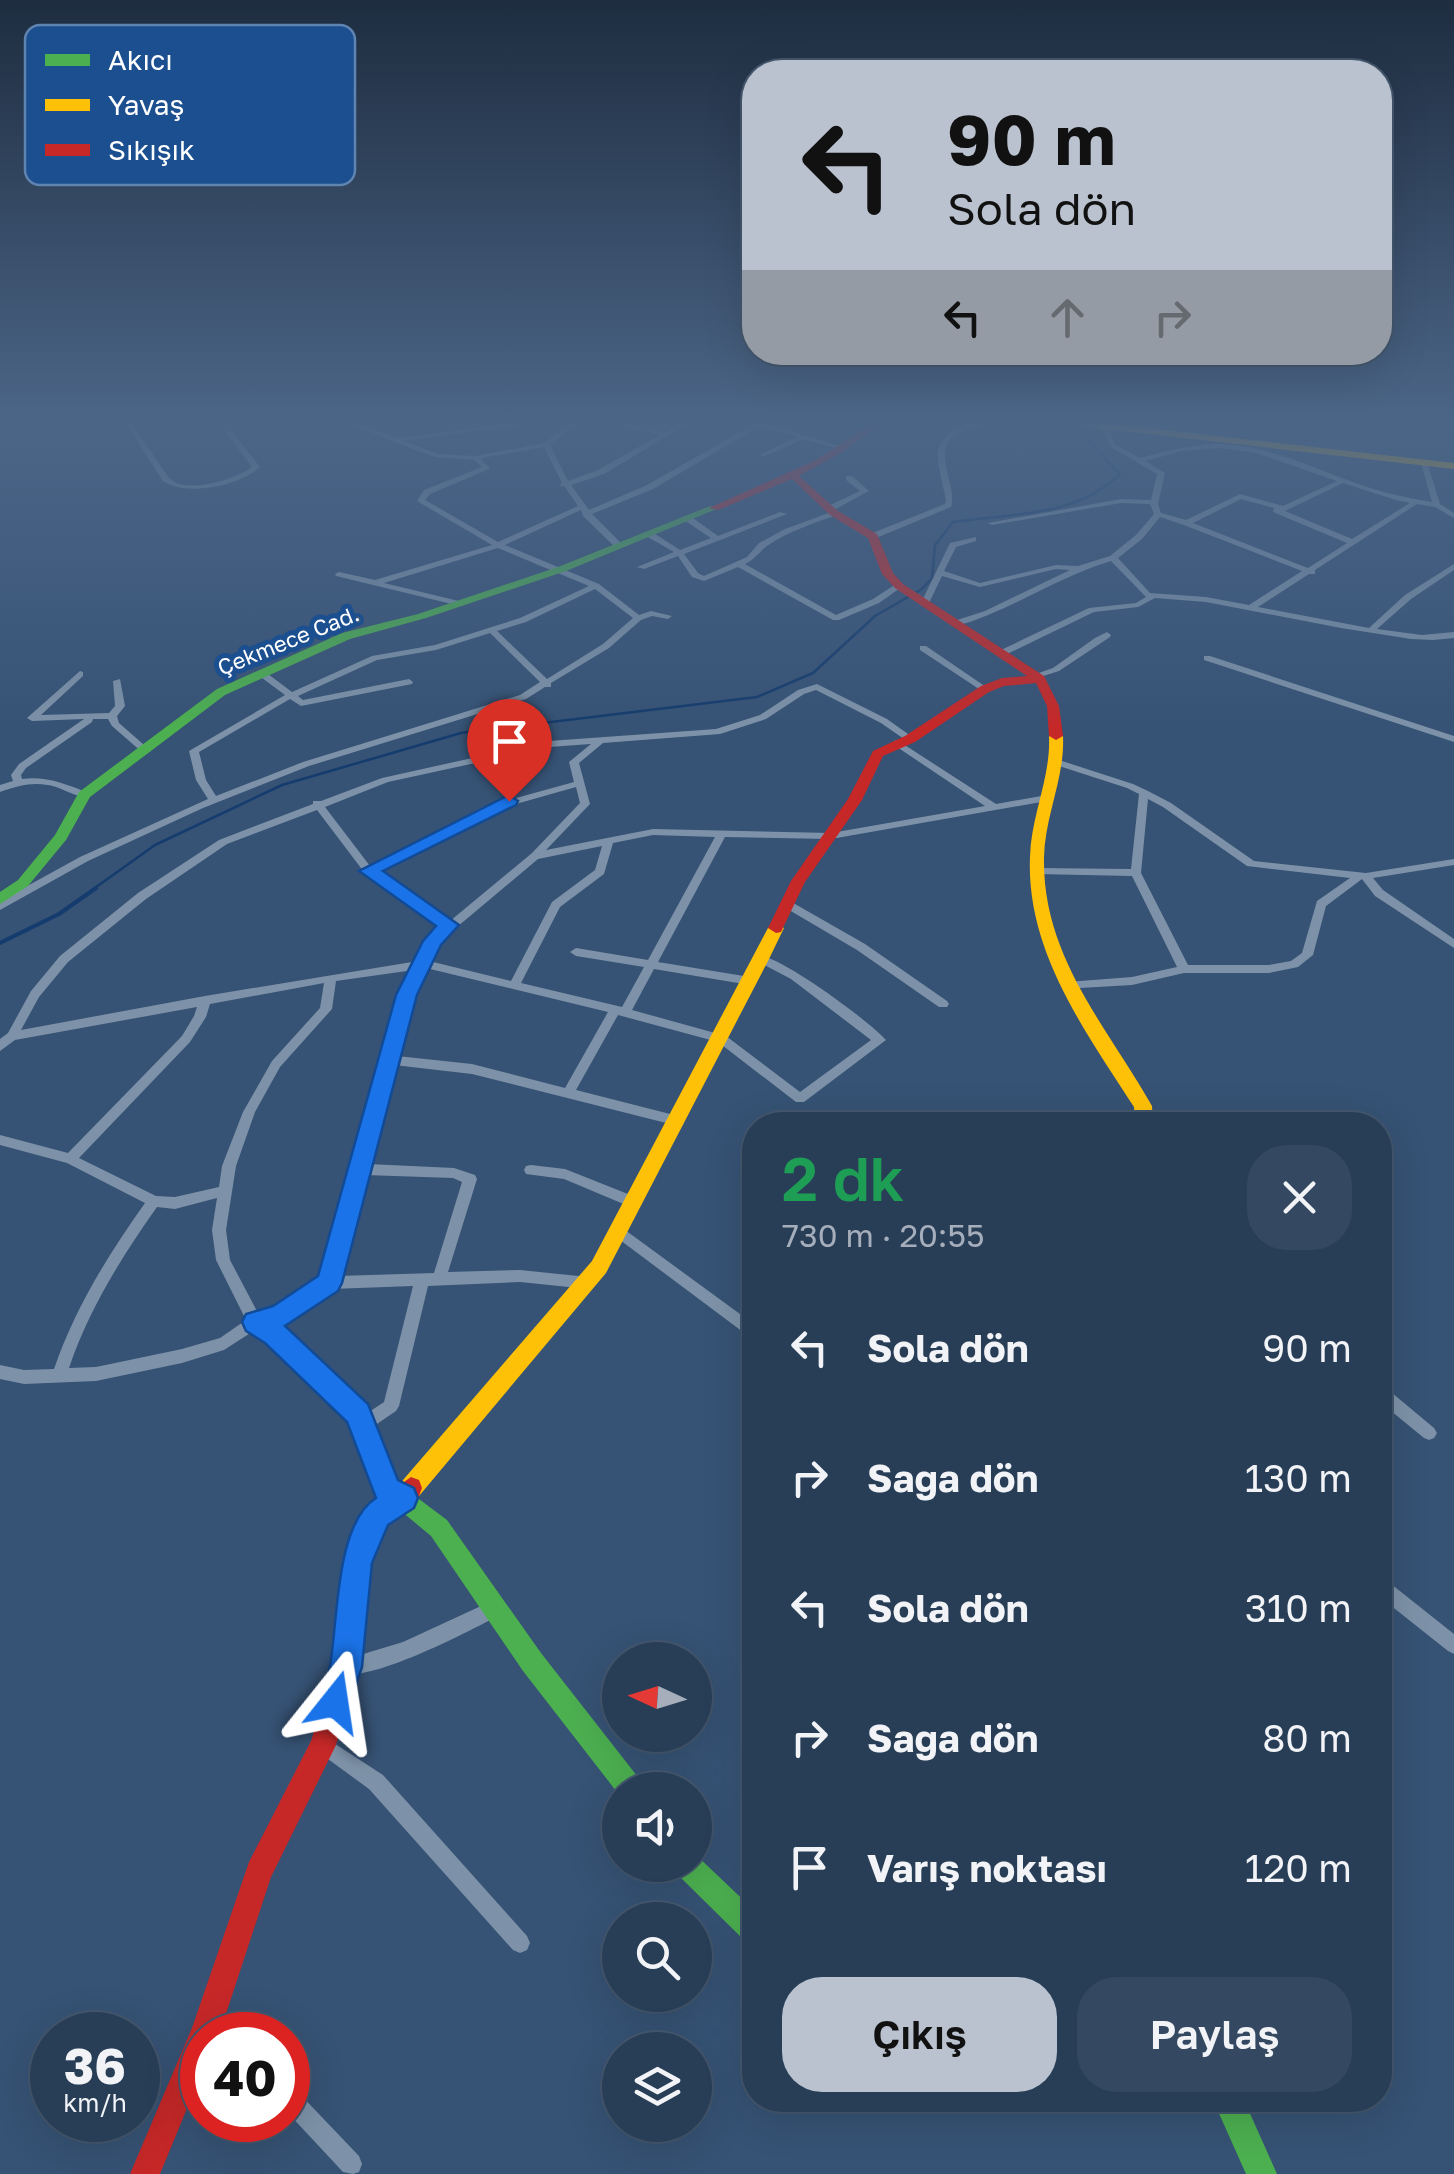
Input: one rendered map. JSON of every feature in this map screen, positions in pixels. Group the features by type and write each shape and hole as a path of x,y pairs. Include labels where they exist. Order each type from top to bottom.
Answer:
{"main road":[{"name":"Çekmece Cad.","path":"0,899 23,883 61,837 84,795 146,751 207,699 346,636 460,604 562,569 669,525"},
{"path":"856,525 873,536 888,574 899,586 1038,677 1053,706 1060,763 1039,821 1036,871 1048,929 1067,986 1143,1112"},
{"path":"212,2012 259,1872 323,1744 346,1667 357,1562 378,1514 404,1498 588,1283 621,1233 633,1202 722,1039 798,881 831,836 878,754 985,689 1002,682 1038,677"},
{"path":"404,1498 438,1528 494,1609 618,1772"},
{"path":"705,1882 742,1918"},
{"path":"145,2174 180,2091"},
{"path":"1234,2112 1262,2174"}],"street":[{"path":"461,525 596,586 638,618"},
{"path":"375,583 498,545 547,525"},
{"path":"598,525 620,546"},
{"path":"698,525 716,538"},
{"path":"641,567 751,525"},
{"path":"649,534 679,552 700,578 718,575 739,564 800,525"},
{"path":"873,536 899,525"},
{"path":"957,624 1080,568 1113,558 1148,525"},
{"path":"1191,525 1312,572"},
{"path":"1313,525 1352,542"},
{"path":"1250,608 1312,572 1379,525"},
{"path":"925,602 956,542 973,539"},
{"path":"1113,558 1151,595 1371,630 1451,638"},
{"path":"739,564 836,618 899,586"},
{"path":"1371,630 1408,597 1454,566"},
{"path":"941,573 980,585 1056,567 1080,568"},
{"path":"338,574 460,604"},
{"path":"214,800 202,780 194,751 288,696 375,658 492,630 596,586"},
{"path":"1004,652 1092,610 1138,605 1151,595"},
{"path":"0,906 84,859 214,800 306,764 523,698 548,685 638,618 652,612 668,616"},
{"path":"492,630 548,685"},
{"path":"1038,677 1060,669 1080,649 1106,635"},
{"path":"923,648 985,689"},
{"path":"1207,658 1454,739"},
{"path":"262,673 301,703 409,682"},
{"path":"80,674 32,718 112,716 120,706 118,681"},
{"path":"0,1046 12,1036 35,994 64,959 142,896 222,842 317,802 384,780 482,756 549,744 717,732 762,717 800,692 818,687 884,720 904,741 992,806"},
{"path":"112,716 115,724 146,751"},
{"path":"18,781 16,775 22,766 90,719"},
{"path":"329,1283 407,995 433,941 535,856 585,804 574,762 600,741"},
{"path":"1060,763 1144,792 1251,864 1363,876 1454,862"},
{"path":"0,790 18,781 42,779 84,795"},
{"path":"369,871 487,809 580,783"},
{"path":"1144,792 1136,873 1184,969"},
{"path":"535,856 654,832 831,836 1047,798"},
{"path":"317,802 369,871 448,925"},
{"path":"569,1092 649,965 722,833"},
{"path":"514,985 556,905 600,872 609,840"},
{"path":"1036,871 1136,873"},
{"path":"1363,876 1380,894 1454,944"},
{"path":"1067,986 1132,981 1184,969 1268,969 1294,964 1306,955 1321,904 1363,876"},
{"path":"788,904 861,947 943,1004"},
{"path":"576,952 750,981"},
{"path":"12,1036 424,964 722,1039 800,1099 880,1040 796,976 762,958"},
{"path":"331,978 326,1009 276,1064 249,1112 224,1192 219,1230 223,1260 255,1322 275,1334 358,1414 388,1490 404,1498"},
{"path":"70,1159 186,1038 200,1018 205,1000"},
{"path":"388,1060 472,1070 678,1121"},
{"path":"0,1140 70,1159 154,1201 175,1203 224,1192"},
{"path":"358,1169 470,1178 440,1276"},
{"path":"531,1170 565,1174 633,1202"},
{"path":"60,1374 72,1333 108,1265 154,1201"},
{"path":"621,1233 742,1324"},
{"path":"0,1372 24,1377 96,1374 182,1356 224,1343 255,1322 280,1316 329,1283 520,1276 588,1283"},
{"path":"362,1425 391,1406 422,1279"},
{"path":"1392,1402 1429,1433"},
{"path":"1392,1596 1454,1645"},
{"path":"346,1667 379,1662 410,1650 494,1609"},
{"path":"323,1744 376,1782 520,1943"},
{"path":"310,2121 351,2164"}],"waterway":[{"path":"92,890 155,845 282,785 461,733 757,697 813,673 875,616 922,589 932,578 935,545 950,525"},
{"path":"0,943 59,914 96,888"}],"traffic: fast":[{"path":"0,899 23,883 61,837 84,795 221,692 346,636 422,616 562,569 671,525"},
{"path":"403,1498 439,1528 532,1662 618,1772"},
{"path":"705,1882 742,1918"},
{"path":"1234,2112 1262,2174"}],"traffic: slow":[{"path":"1056,736 1056,766 1037,855 1044,924 1070,988 1143,1112"},
{"path":"411,1488 599,1267 776,928"}],"traffic: jam":[{"path":"855,525 873,536 888,574 899,586 1040,679 1053,706 1056,736"},
{"path":"776,928 798,881 855,800 878,754 910,739 985,689 1002,682 1040,679"},
{"path":"212,2012 259,1872 323,1745 346,1667 357,1562 378,1514 411,1488"},
{"path":"145,2174 180,2090"}],"route":[{"path":"335,1702 346,1667 357,1562 378,1514 404,1498 388,1490 358,1414 275,1334 255,1322 280,1316 329,1283 407,995 433,941 448,925 397,894 369,871 509,801"}]}
